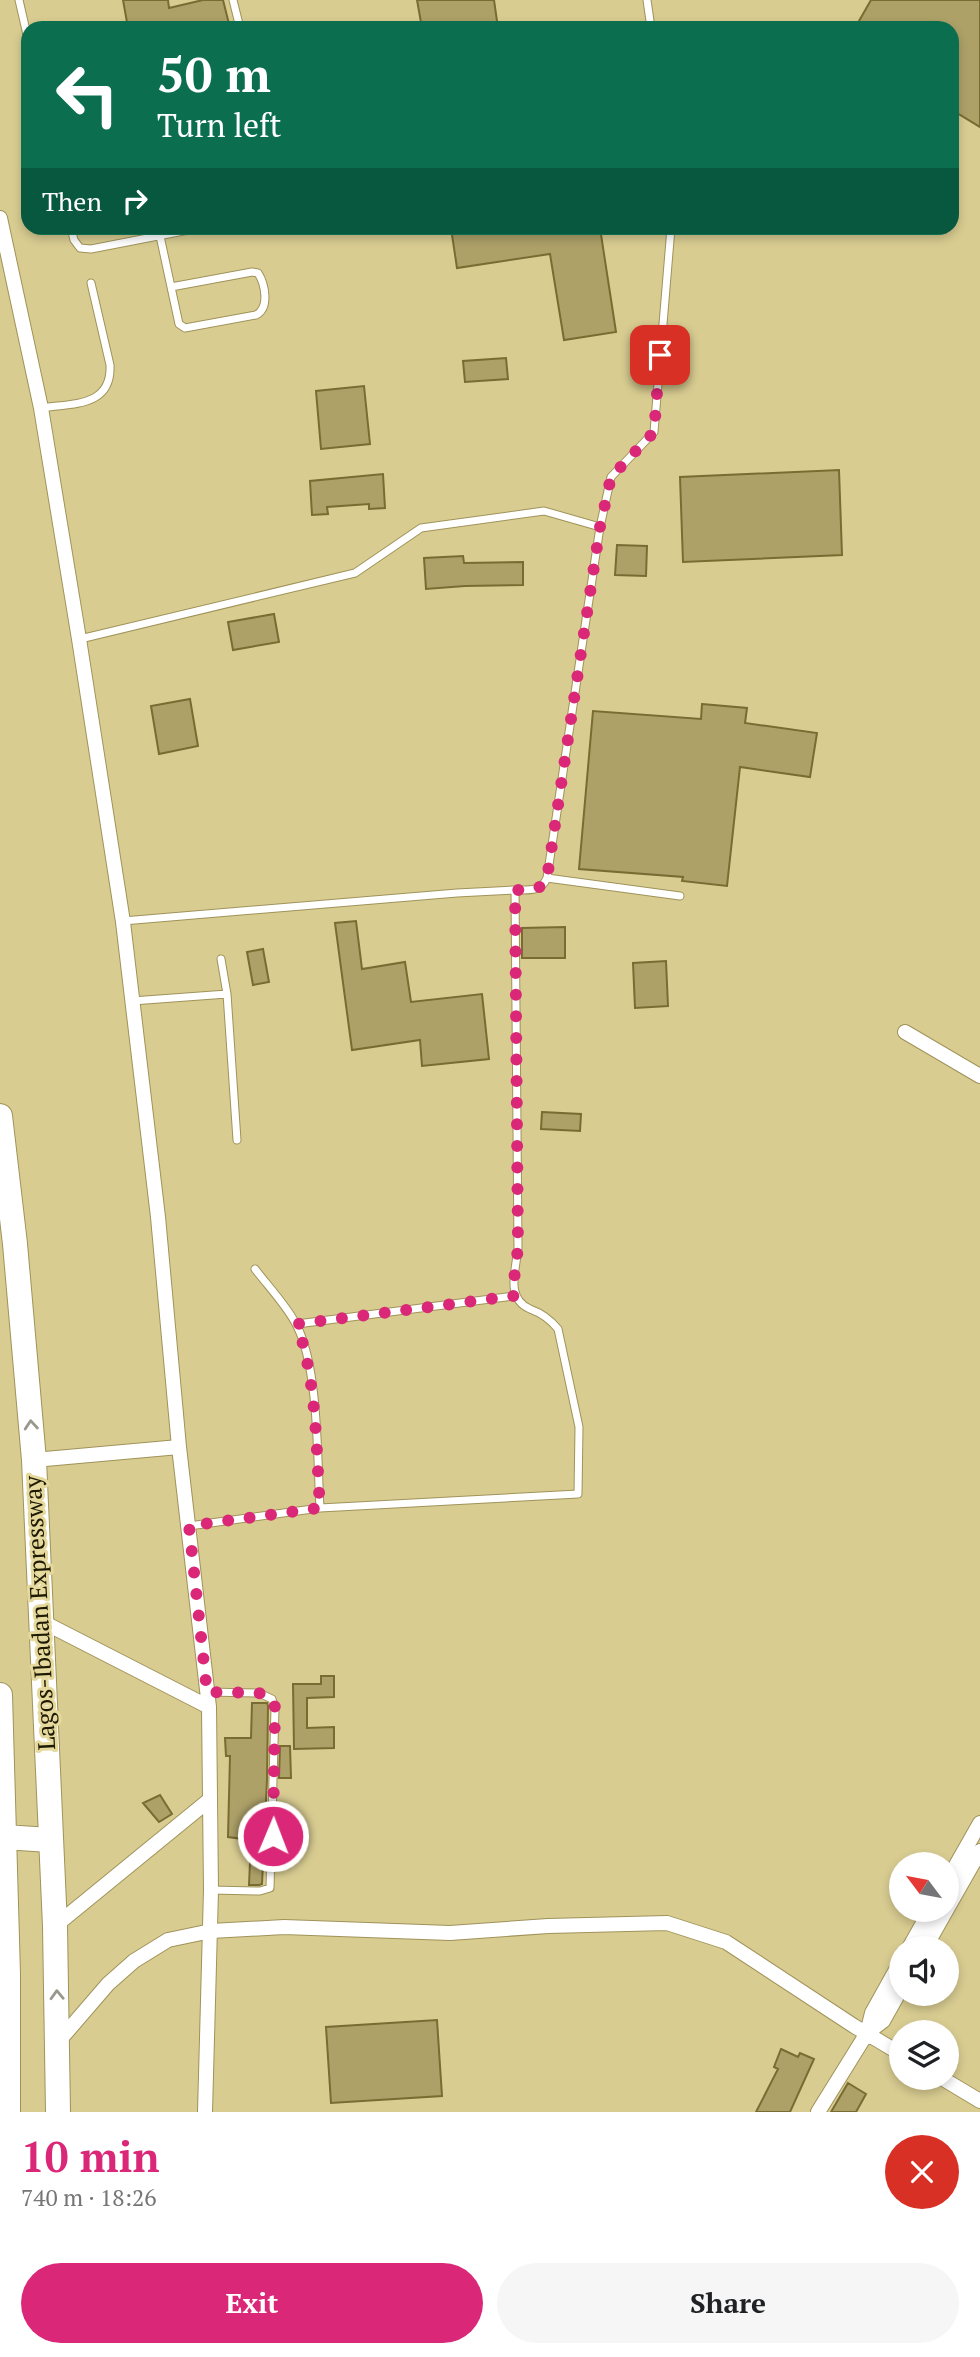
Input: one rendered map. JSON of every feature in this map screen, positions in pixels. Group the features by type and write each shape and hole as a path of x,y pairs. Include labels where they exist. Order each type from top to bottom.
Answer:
{"highway":[{"name":"Lagos-Ibadan Expressway","path":"0,1116 15,1244 34,1460 55,1926 58,2112"},
{"name":"Lagos-Ibadan Expressway","path":"0,1695 8,1974 8,2112"},
{"path":"4,1837 50,1840"}],"street":[{"path":"0,218 41,408 79,639 123,922 158,1217 179,1447 208,1699 211,1931 206,2018 205,2112"},
{"path":"905,1032 980,1076"},
{"path":"34,1460 179,1447"},
{"path":"41,1621 208,1699"},
{"path":"55,1926 208,1801"},
{"path":"959,1860 980,1823"},
{"path":"959,1888 980,1851"},
{"path":"58,2042 108,1984 134,1961 168,1940 211,1931 285,1927 450,1933 548,1926 667,1923 726,1942 889,2047"},
{"path":"818,2112 867,2033 872,2013 889,1983"},
{"path":"867,2033 883,2021 891,2006"},
{"path":"959,2088 980,2101"}],"lane":[{"path":"19,0 24,21"},
{"path":"233,0 238,21"},
{"path":"647,0 650,21"},
{"path":"73,235 80,248 91,250 163,235"},
{"path":"123,922 457,893 534,890 544,884 600,527 611,477 654,432 670,235"},
{"path":"160,236 171,287 179,324 185,328 256,315 262,312 265,306 258,273 171,287"},
{"path":"41,408 99,396 110,377 110,365 91,283"},
{"path":"79,639 355,573 421,528 544,512 600,527"},
{"path":"547,878 680,896"},
{"path":"189,1526 320,1508 578,1494 579,1427 558,1329 539,1312 519,1302 514,1296 513,1288 518,1248 515,890"},
{"path":"221,959 227,993 237,1140"},
{"path":"132,1001 227,993"},
{"path":"255,1269 297,1324 307,1352 313,1398 320,1508"},
{"path":"297,1324 514,1296"},
{"path":"208,1699 259,1693 272,1699 275,1707 270,1888 260,1891 211,1889"}],"building":[{"path":"123,0 168,0 169,8 203,0 223,0 228,21 127,21"},
{"path":"417,0 494,0 497,21 421,21"},
{"path":"871,0 980,0 980,127 959,114 959,21 859,21"},
{"path":"452,235 601,235 616,332 564,340 550,254 457,268"},
{"path":"506,358 508,379 465,382 463,361"},
{"path":"364,386 370,444 321,449 316,391"},
{"path":"839,470 842,555 683,562 680,477"},
{"path":"383,474 385,508 369,509 369,504 327,507 328,514 312,515 310,481"},
{"path":"617,545 647,546 646,576 615,575"},
{"path":"463,556 464,563 523,562 523,585 426,589 424,558"},
{"path":"274,614 279,642 233,650 228,622"},
{"path":"190,699 198,746 159,754 151,706"},
{"path":"702,704 747,708 745,723 817,733 810,777 740,767 727,886 682,881 683,877 579,869 593,711 701,719"},
{"path":"356,921 362,969 405,962 411,1002 482,994 489,1059 422,1066 420,1040 352,1050 335,923"},
{"path":"565,927 565,958 522,958 522,928"},
{"path":"263,949 269,982 253,985 247,952"},
{"path":"666,961 668,1006 635,1008 633,963"},
{"path":"542,1112 581,1114 580,1131 541,1129"},
{"path":"321,1676 334,1676 334,1697 307,1698 307,1728 334,1727 334,1748 294,1749 293,1684 321,1684"},
{"path":"252,1703 267,1703 268,1706 262,1884 259,1885 249,1885 251,1840 228,1837 230,1756 226,1756 225,1738 251,1738"},
{"path":"280,1746 290,1746 291,1778 279,1778"},
{"path":"160,1795 172,1814 159,1822 143,1803"},
{"path":"437,2020 442,2096 331,2103 326,2027"},
{"path":"781,2049 798,2057 800,2053 814,2059 790,2112 756,2112 778,2069 774,2067"},
{"path":"848,2083 866,2094 856,2112 831,2112"}],"route":[{"path":"273,1836 275,1707 272,1699 259,1693 207,1692 189,1526 320,1508 313,1398 307,1352 297,1324 514,1296 518,1248 515,890 534,890 544,884 547,878 600,527 611,477 654,432 660,355"}]}
